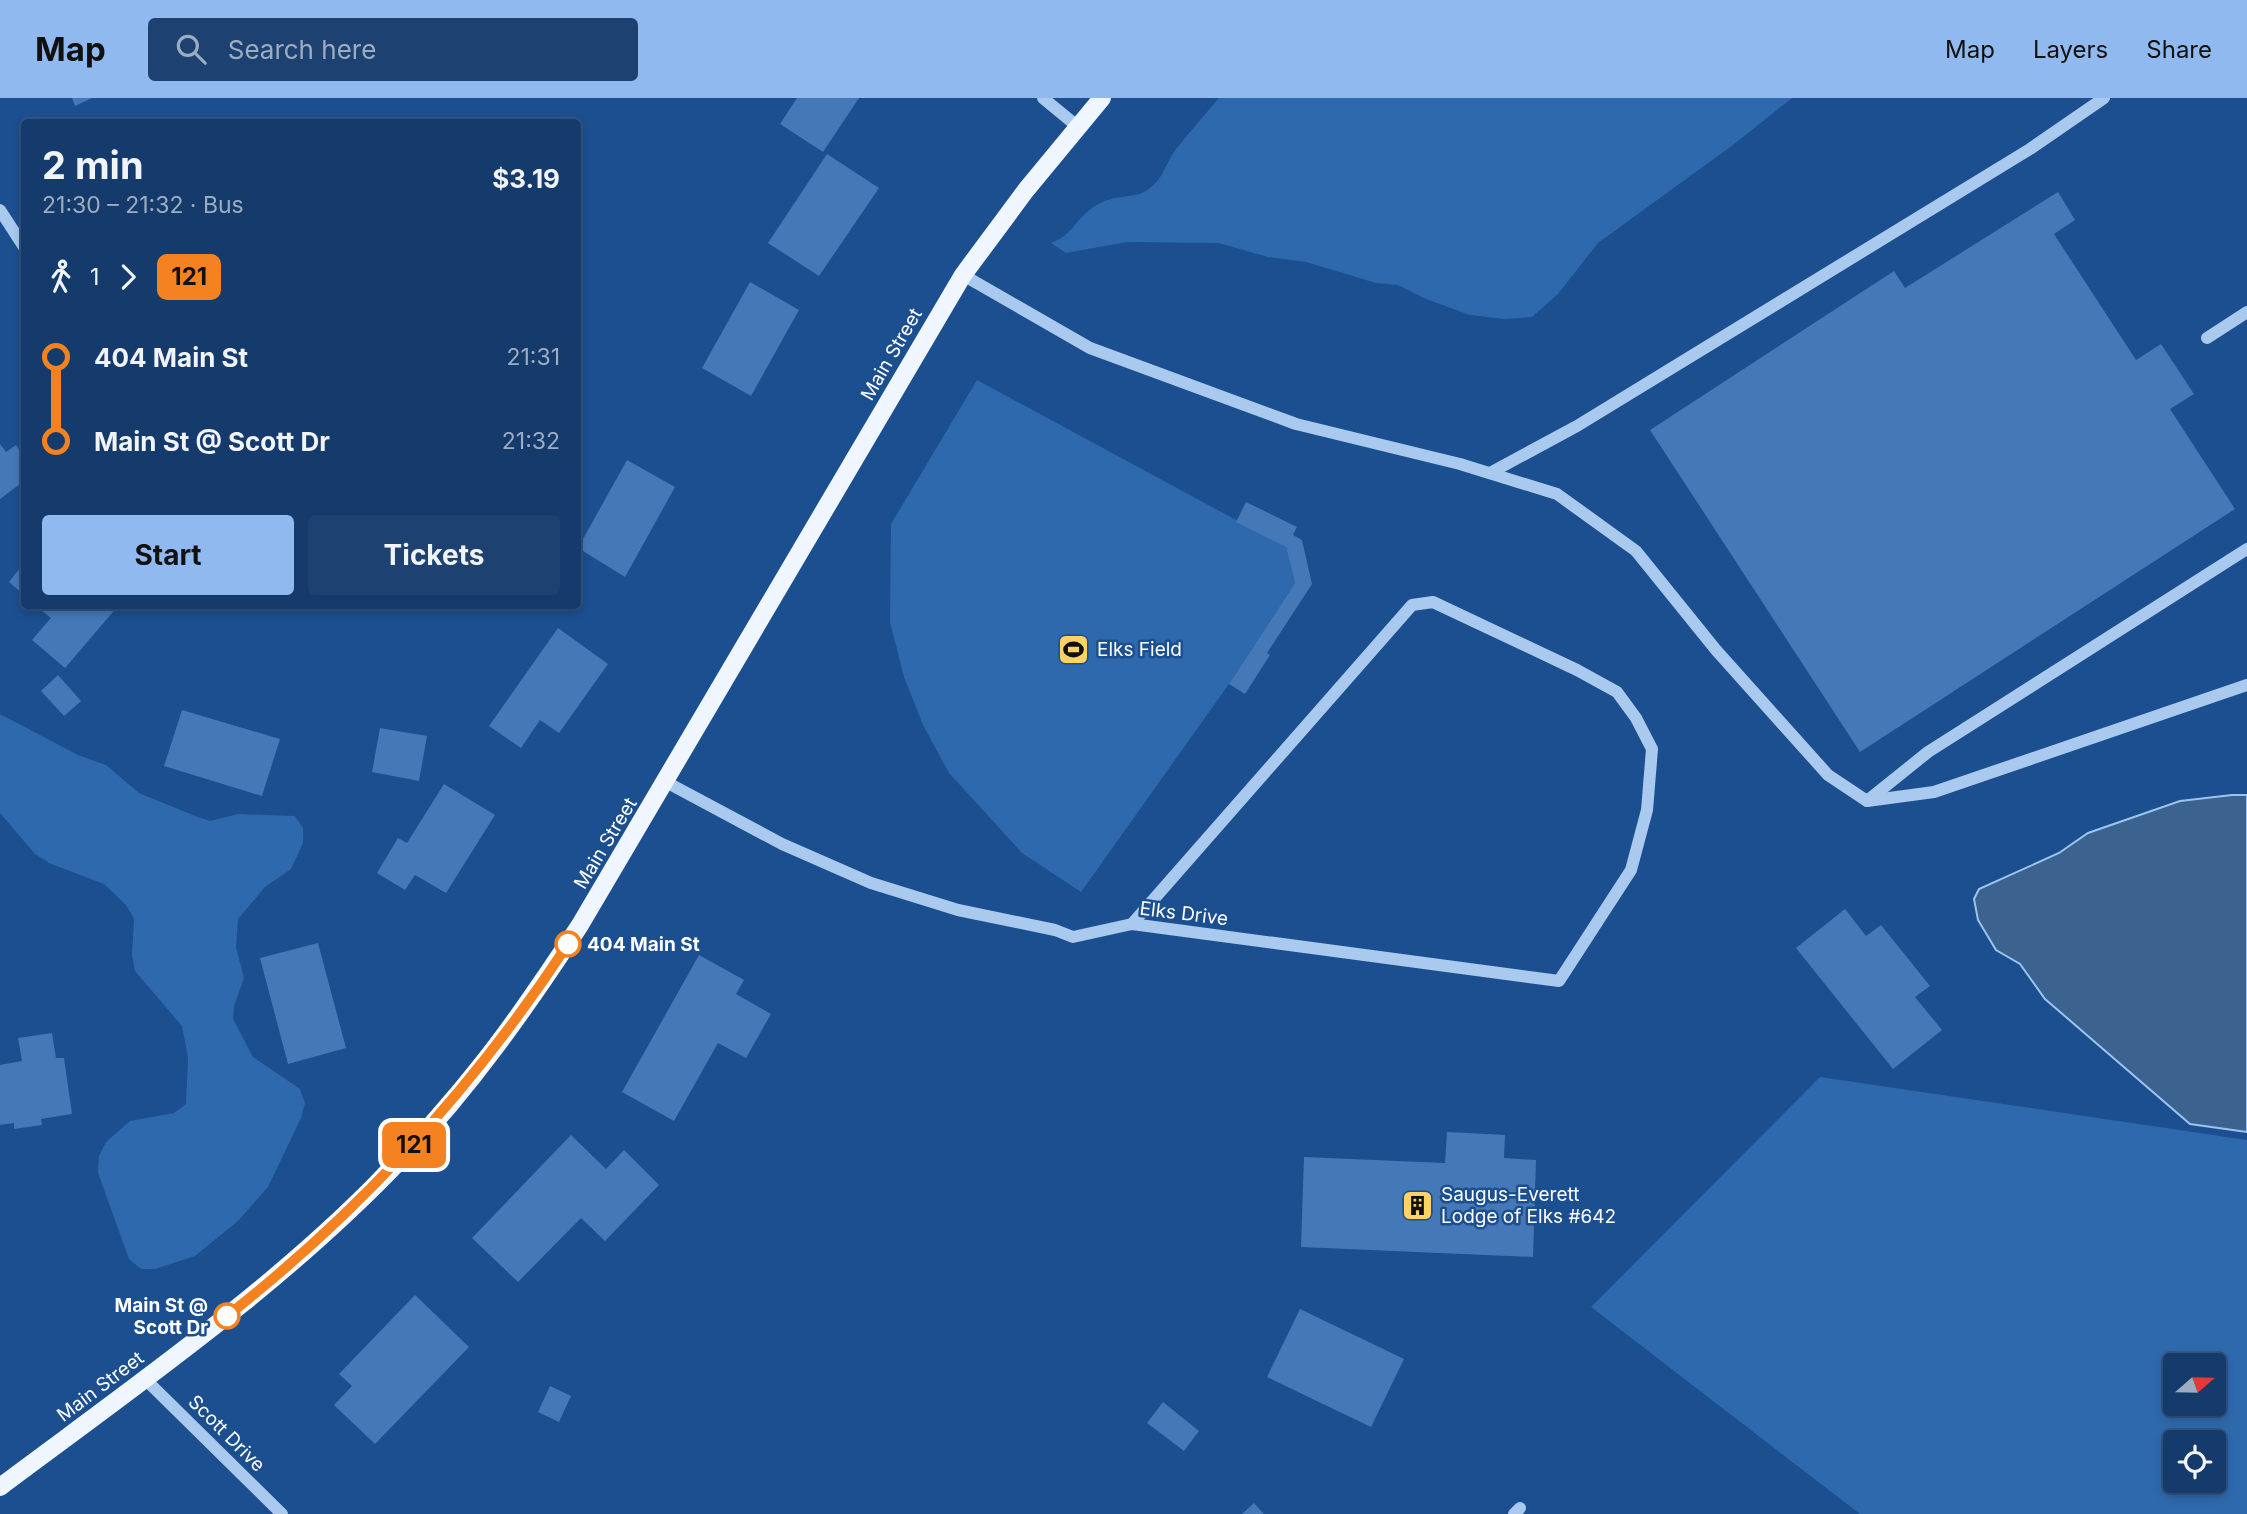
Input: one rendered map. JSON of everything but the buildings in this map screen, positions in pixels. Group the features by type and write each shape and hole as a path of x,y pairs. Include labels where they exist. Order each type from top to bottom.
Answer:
{"main road":[{"name":"Main Street","path":"0,1487 263,1288 327,1232 404,1157 444,1112 534,997 666,782 963,275 1077,126 1102,98"}],"street":[{"path":"1043,98 1077,126"},
{"path":"1490,473 1601,411 2030,149 2104,98"},
{"path":"0,210 21,242"},
{"path":"963,275 1090,348 1296,424 1490,473 1557,494 1636,551 1716,650 1828,775 1867,801 1934,792 2247,685"},
{"path":"2207,338 2247,312"},
{"path":"1867,801 1928,752 2247,549"},
{"name":"Elks Drive","path":"666,782 782,844 858,878 958,910 1055,930 1073,937 1132,925 1559,981 1631,870 1647,810 1651,749 1636,718 1616,692 1577,670 1433,602 1412,604 1132,925"},
{"name":"Scott Drive","path":"145,1379 282,1514"}],"shaded area":[{"path":"1219,98 1792,98 1733,145 1598,243 1558,294 1532,317 1505,319 1470,315 1426,299 1398,285 1376,283 1306,262 1268,257 1219,243 1127,242 1066,253 1051,243 1065,235 1082,216 1102,202 1141,193 1152,187 1161,177 1177,148"},
{"name":"Elks Field","path":"977,380 1286,547 1295,583 1229,684 1081,892 1022,853 949,773 923,725 904,677 890,622 891,524"},
{"path":"0,714 78,755 106,765 139,793 195,816 210,821 238,814 295,816 303,828 303,843 291,869 265,887 238,919 236,947 244,978 234,1006 233,1019 253,1057 300,1089 305,1103 301,1118 268,1187 238,1221 195,1256 155,1269 141,1269 129,1259 98,1173 99,1156 106,1142 130,1121 174,1113 186,1104 188,1057 182,1026 135,971 132,955 134,919 126,905 104,884 49,863 35,854 0,813"},
{"path":"2247,795 2247,1132 2190,1124 2045,999 2020,964 1996,950 1978,920 1974,899 1979,889 2059,853 2088,833 2180,801"},
{"path":"1820,1077 2247,1140 2247,1514 1860,1514 1591,1307"}],"bus line":[{"name":"121","path":"227,1316 327,1232 404,1157 484,1063 534,997 568,944"}],"place":[{"name":"Elks Field","path":"1074,649"},
{"name":"404 Main St","path":"568,944"},
{"name":"Saugus-Everett Lodge of Elks #642","path":"1418,1205"},
{"name":"Main St @ Scott Dr","path":"227,1316"}]}
